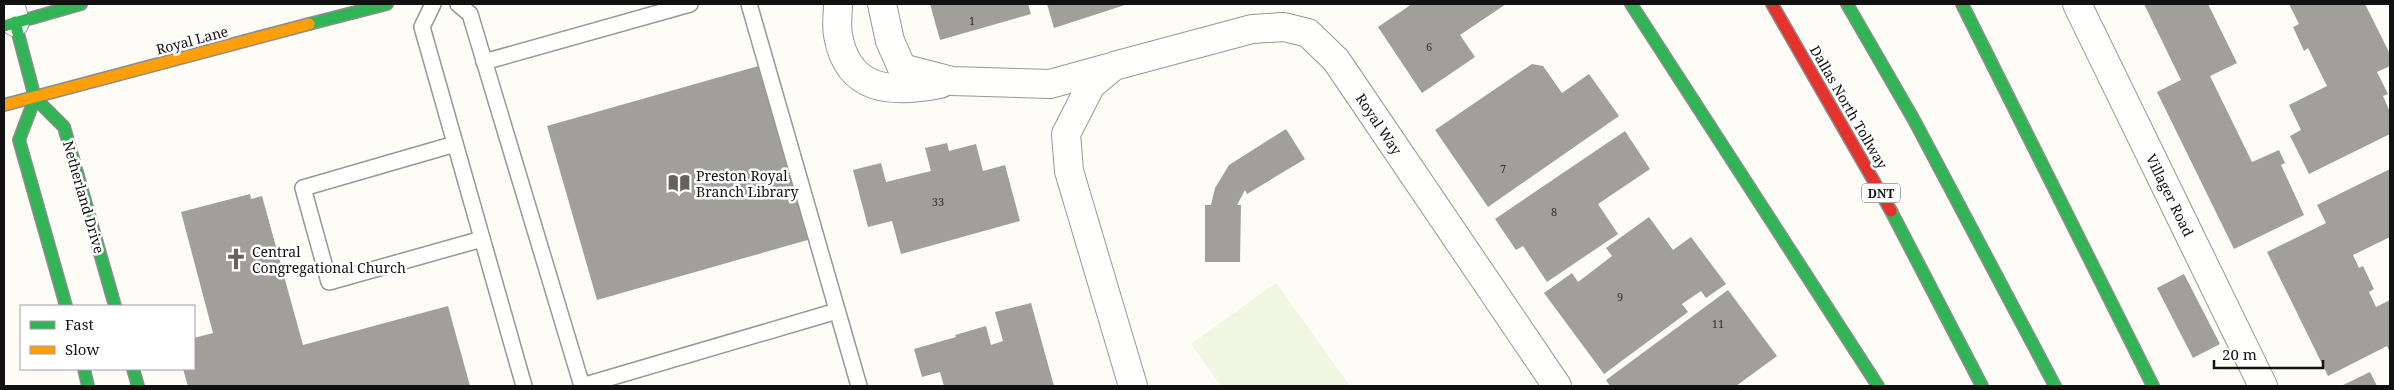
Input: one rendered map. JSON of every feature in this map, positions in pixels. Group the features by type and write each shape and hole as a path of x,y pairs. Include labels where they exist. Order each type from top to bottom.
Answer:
{"main road":[{"path":"66,305 19,140 35,98 10,17 80,4"},
{"name":"Royal Lane","path":"4,105 387,4"},
{"path":"1631,4 1878,386"},
{"name":"Dallas North Tollway","path":"1772,4 1899,226 1982,386"},
{"path":"1847,4 1918,128 2055,386"},
{"path":"1962,4 2153,386"},
{"name":"Netherland Drive","path":"35,98 64,127 115,305"},
{"path":"84,370 88,386"},
{"path":"133,370 138,386"}],"street":[{"name":"Royal Way","path":"838,4 838,34 844,55 858,76 869,84 893,88 912,89 952,82 1050,84 1252,29 1284,27 1308,33 1336,60 1557,386"},
{"name":"Royal Way","path":"882,4 890,41 902,68 952,82"},
{"name":"Villager Road","path":"2077,4 2263,386"},
{"name":"Royal Way","path":"1114,66 1091,85 1066,134 1069,170 1133,386"}],"lane":[{"path":"434,4 422,28 524,386"},
{"path":"458,4 470,14 582,386 837,311"},
{"path":"484,62 690,4"},
{"path":"749,4 859,386"},
{"path":"455,144 303,188 329,282 482,239"}],"green space":[{"path":"1276,283 1350,386 1221,386 1191,344"}],"building":[{"path":"930,4 1028,4 1031,14 940,40"},
{"path":"1047,4 1128,4 1054,28"},
{"path":"1412,4 1506,4 1460,35 1475,57 1422,93 1378,27"},
{"path":"2144,4 2208,4 2237,63 2210,76 2252,162 2279,150 2285,163 2281,165 2304,215 2234,249 2157,92 2181,80"},
{"path":"2289,4 2365,4 2390,54 2390,66 2377,72 2388,94 2383,96 2390,112 2390,134 2309,174 2290,136 2301,130 2289,105 2327,86 2308,48 2304,51 2293,27 2299,24"},
{"path":"1532,64 1543,66 1562,93 1589,74 1619,116 1488,207 1435,130"},
{"name":"Preston Royal Branch Library","path":"762,65 811,239 597,300 547,126"},
{"path":"1286,129 1305,159 1247,194 1245,190 1237,205 1241,205 1240,262 1205,262 1205,205 1211,205 1215,188 1229,165"},
{"path":"1625,131 1650,169 1598,204 1618,234 1547,282 1523,246 1516,250 1495,219"},
{"path":"947,143 949,151 976,144 983,171 1005,165 1020,221 901,254 892,221 868,227 853,170 881,163 886,182 931,171 925,148"},
{"path":"2390,169 2390,237 2353,255 2359,268 2363,266 2374,289 2369,292 2376,307 2390,300 2390,353 2387,346 2328,376 2267,252 2326,223 2317,205"},
{"name":"Central Congregational Church","path":"250,194 251,199 262,196 303,345 448,306 470,386 188,386 183,370 195,370 195,338 213,333 181,212"},
{"path":"1649,217 1673,250 1691,237 1726,284 1706,298 1701,291 1682,304 1688,312 1604,374 1544,293 1572,273 1578,282 1612,256 1606,248"},
{"path":"2184,274 2220,344 2193,358 2157,288"},
{"path":"1728,290 1777,356 1736,386 1610,386 1606,380"},
{"path":"1031,303 1054,386 944,386 940,372 922,377 914,349 986,326 991,345 1003,341 995,312"},
{"path":"2370,372 2377,386 2341,386"}],"traffic: fast":[{"path":"4,26 81,4"},
{"path":"309,24 387,4"},
{"path":"1631,4 1878,386"},
{"path":"1847,4 1914,120 2055,386"},
{"path":"1962,4 2153,386"},
{"path":"15,22 35,98 64,127 115,305"},
{"path":"35,98 19,140 66,305"},
{"path":"1891,211 1982,386"},
{"path":"84,370 88,386"},
{"path":"133,370 138,386"}],"traffic: slow":[{"path":"4,105 309,24"}],"traffic: jam":[{"path":"1772,4 1891,211"}],"place":[{"name":"Preston Royal Branch Library","path":"679,183"},
{"name":"Central Congregational Church","path":"236,259"}]}
